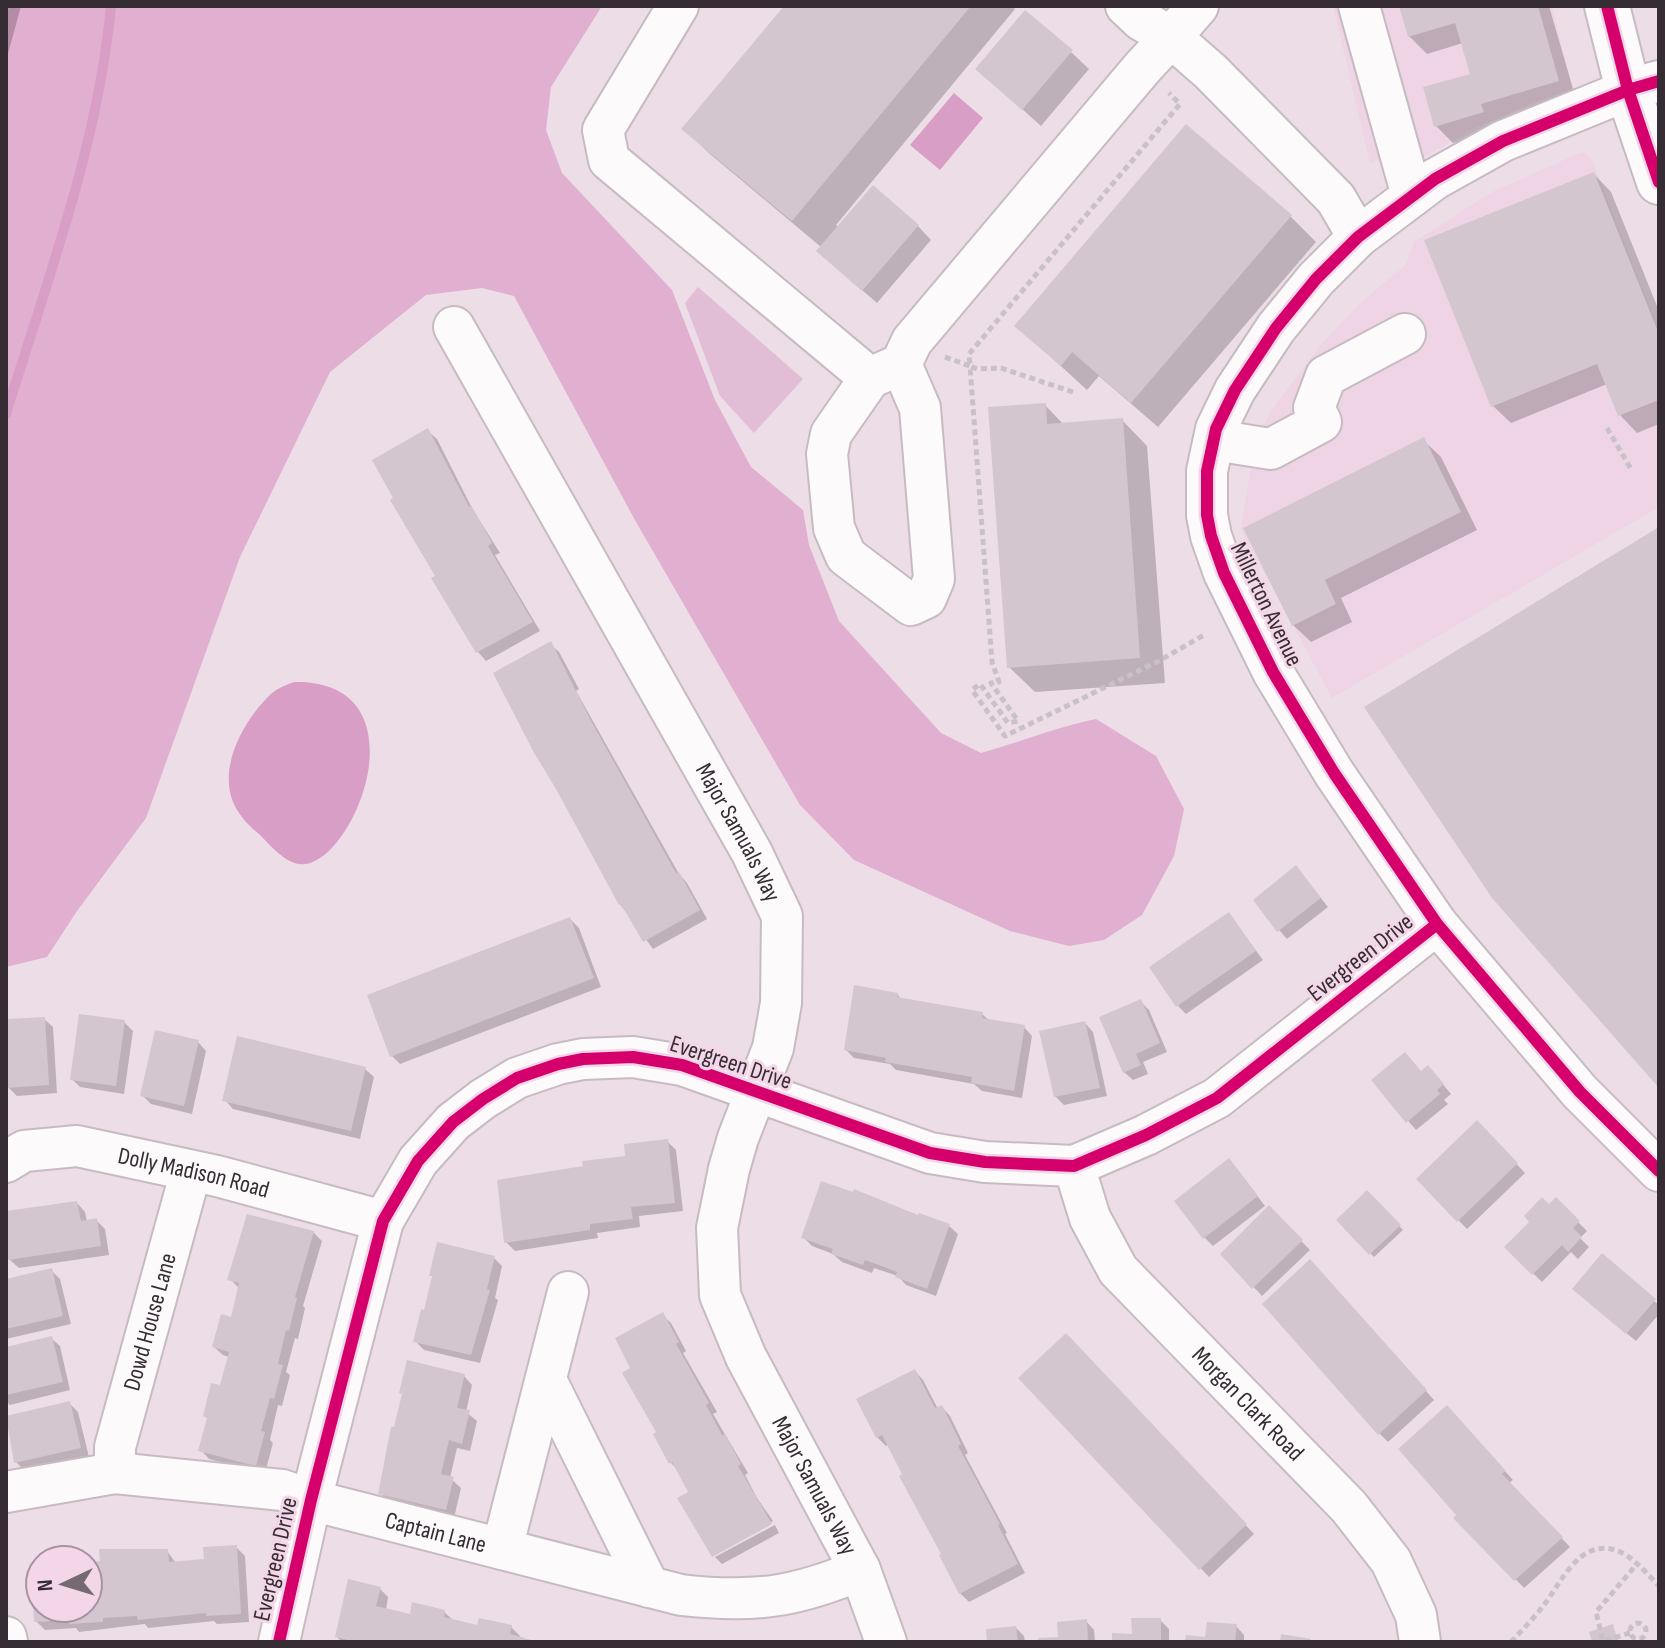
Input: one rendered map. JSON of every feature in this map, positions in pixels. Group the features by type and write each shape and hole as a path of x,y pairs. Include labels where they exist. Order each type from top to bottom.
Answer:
{"main road":[{"path":"1607,6 1644,85 1659,182"}],"street":[{"path":"678,6 603,130 609,160 886,371 920,408 934,579 926,598 911,605 846,556 834,528 827,454 831,434 886,371 912,341 1143,67 1198,6"},
{"path":"1126,6 1141,20 1171,37 1211,72 1336,199 1358,237"},
{"path":"1359,6 1412,196"},
{"name":"Millerton Avenue","path":"1644,85 1503,141 1435,179 1358,237 1316,279 1276,328 1235,390 1214,440 1207,471 1207,515 1224,573 1273,672 1334,773 1437,924 1580,1092 1659,1171"},
{"name":"Major Samuals Way","path":"454,327 738,828 782,916 781,1003 773,1048 729,1169 717,1228 720,1295 746,1357 860,1570 886,1642"},
{"path":"1214,440 1271,449 1321,422 1314,408 1326,376 1405,334"},
{"name":"Evergreen Drive","path":"279,1642 311,1500 383,1221 418,1161 473,1105 517,1078 583,1059 633,1057 682,1065 930,1153 985,1162 1074,1166 1146,1135 1217,1098 1437,924"},
{"name":"Dolly Madison Road","path":"6,1162 24,1151 77,1146 191,1171 383,1221"},
{"name":"Morgan Clark Road","path":"1074,1166 1090,1218 1118,1270 1349,1507 1391,1561 1416,1615 1420,1642"},
{"name":"Dowd House Lane","path":"115,1473 115,1447 191,1171"},
{"path":"502,1549 568,1292"},
{"path":"546,1380 649,1587"},
{"name":"Captain Lane","path":"6,1492 115,1473 259,1486 681,1595 728,1600 804,1592 860,1570"}],"path":[{"path":"1160,84 1180,104 969,354 992,662 999,682 991,683 1018,721 1008,723 980,684 972,690 1005,736 1159,661 1204,635"},
{"path":"941,356 977,369 1001,368 1073,392"},
{"path":"1607,428 1631,469"},
{"path":"1511,1642 1543,1607 1575,1561 1586,1553 1600,1548 1611,1549 1637,1564 1659,1586"},
{"path":"1630,1633 1622,1639 1603,1641 1596,1612 1637,1564"}],"shaded area":[{"path":"9,6 602,6 551,87 546,130 562,173 672,290 715,400 751,467 803,510 809,545 839,621 941,733 981,753 1096,719 1156,756 1184,809 1174,856 1142,915 1104,940 1069,946 1010,931 854,860 800,805 636,522 514,296 482,288 426,295 330,372 240,557 146,818 47,957 6,967 6,19"},
{"path":"1333,6 1552,6 1572,89 1477,127 1422,158 1386,157 1370,163"},
{"path":"954,93 983,118 940,170 910,145"},
{"path":"1582,152 1591,158 1659,330 1659,507 1332,698 1241,529 1250,473 1263,426 1321,345 1353,310 1406,264 1414,242 1492,192"},
{"path":"698,287 803,379 754,433 720,396 685,303"},
{"path":"294,682 335,690 360,711 369,741 367,775 357,809 340,839 320,858 299,864 283,857 248,824 235,807 229,788 232,758 252,715 272,693"}],"building":[{"path":"784,6 971,6 792,221 681,129"},
{"path":"1399,6 1538,6 1559,81 1481,104 1484,112 1434,127 1423,87 1470,74 1455,23 1408,37"},
{"path":"1025,10 1073,50 1022,110 975,69"},
{"path":"1186,124 1292,215 1131,403 1072,352 1061,366 1014,326"},
{"path":"1594,172 1659,334 1659,400 1618,416 1597,364 1491,407 1424,240"},
{"path":"873,185 919,225 862,291 816,251"},
{"path":"1046,403 1047,424 1123,418 1140,658 1007,668 988,407"},
{"path":"428,428 469,507 471,505 492,543 488,546 533,622 476,653 431,578 435,576 390,500 393,498 372,460"},
{"path":"1424,437 1461,512 1325,580 1336,604 1292,626 1243,528"},
{"path":"1659,527 1659,1088 1492,898 1364,707"},
{"path":"551,641 590,719 700,910 643,942 533,751 493,673"},
{"path":"1296,865 1321,898 1277,932 1253,900"},
{"path":"1229,912 1256,951 1176,1007 1149,967"},
{"path":"570,917 594,978 390,1057 367,995"},
{"path":"854,985 898,993 897,997 983,1012 982,1018 1025,1025 1014,1091 971,1083 972,1077 885,1062 886,1058 844,1050"},
{"path":"1141,999 1160,1043 1136,1054 1141,1065 1123,1073 1099,1017"},
{"path":"79,1014 125,1020 116,1086 70,1080"},
{"path":"45,1017 49,1085 6,1088 6,1019"},
{"path":"1085,1021 1100,1088 1054,1097 1039,1031"},
{"path":"155,1030 199,1040 184,1106 140,1096"},
{"path":"237,1036 366,1067 351,1131 222,1101"},
{"path":"1405,1052 1421,1071 1428,1065 1444,1084 1437,1090 1440,1094 1406,1123 1371,1080"},
{"path":"1477,1120 1518,1163 1457,1222 1416,1179"},
{"path":"668,1139 675,1203 631,1207 633,1219 590,1224 590,1230 504,1243 497,1180 583,1166 582,1161 625,1156 624,1144"},
{"path":"1229,1158 1258,1196 1203,1239 1174,1201"},
{"path":"821,1181 853,1192 854,1189 918,1215 950,1224 927,1289 895,1277 897,1272 865,1260 863,1265 831,1254 833,1249 801,1238"},
{"path":"1367,1190 1401,1225 1369,1255 1336,1220"},
{"path":"1542,1197 1549,1204 1556,1197 1580,1221 1573,1228 1582,1237 1568,1252 1562,1245 1532,1275 1504,1247 1529,1222 1524,1216"},
{"path":"77,1201 81,1221 97,1218 101,1246 8,1260 6,1211"},
{"path":"1269,1205 1303,1240 1252,1289 1220,1254"},
{"path":"247,1214 314,1231 295,1297 289,1331 286,1330 278,1364 283,1365 274,1399 270,1398 261,1431 265,1432 256,1466 198,1451 207,1418 203,1416 211,1383 220,1385 229,1352 212,1347 221,1314 231,1317 239,1283 227,1280"},
{"path":"437,1242 495,1256 487,1289 490,1290 471,1355 413,1342 421,1309 424,1310"},
{"path":"1602,1253 1656,1299 1626,1334 1572,1289"},
{"path":"1310,1259 1427,1390 1378,1435 1262,1304"},
{"path":"52,1268 63,1316 6,1329 6,1279"},
{"path":"663,1312 679,1342 676,1344 709,1403 706,1405 722,1435 725,1434 741,1464 738,1466 772,1524 712,1557 677,1498 688,1492 672,1462 669,1464 653,1434 656,1432 622,1373 630,1368 615,1338"},
{"path":"1066,1333 1247,1524 1199,1570 1018,1378"},
{"path":"52,1336 63,1382 6,1395 6,1347"},
{"path":"407,1360 465,1374 457,1408 470,1410 462,1444 449,1440 441,1474 454,1477 446,1510 378,1494"},
{"path":"915,1369 935,1408 942,1405 961,1444 958,1446 1018,1564 959,1594 899,1476 902,1474 882,1435 876,1438 856,1399"},
{"path":"70,1401 81,1448 14,1463 6,1416"},
{"path":"1447,1405 1506,1471 1502,1474 1563,1537 1514,1581 1453,1518 1456,1515 1398,1449"},
{"path":"237,1545 241,1614 206,1616 206,1613 138,1620 137,1616 104,1618 104,1549 168,1549 169,1562 204,1559 203,1547"},
{"path":"348,1579 381,1587 376,1606 410,1614 412,1602 445,1610 444,1617 477,1625 479,1618 512,1625 510,1634 538,1642 356,1642 335,1637"},
{"path":"1131,1618 1161,1618 1161,1642 1112,1642 1112,1633 1132,1634"},
{"path":"1087,1619 1088,1642 1039,1642 1038,1638 1058,1637 1057,1622"},
{"path":"1207,1622 1237,1624 1235,1642 1185,1642 1186,1635 1205,1637"},
{"path":"1613,1624 1618,1642 1592,1642 1589,1632"},
{"path":"1016,1626 1018,1642 987,1642 986,1629"},
{"path":"1281,1634 1311,1639 1310,1642 1280,1642"}],"waterway":[{"path":"6,414 83,161 95,110 111,6"}],"cycle path":[{"path":"1607,6 1628,90 1659,182"},
{"path":"1659,81 1628,90 1503,141 1435,179 1358,237 1316,279 1276,328 1235,390 1216,429 1207,471 1207,515 1224,573 1273,672 1334,773 1437,924 1580,1092 1659,1171"},
{"path":"279,1642 311,1500 383,1221 418,1161 453,1122 483,1099 517,1078 558,1064 583,1059 633,1057 682,1065 930,1153 985,1162 1074,1166 1146,1135 1217,1098 1437,924"}]}
